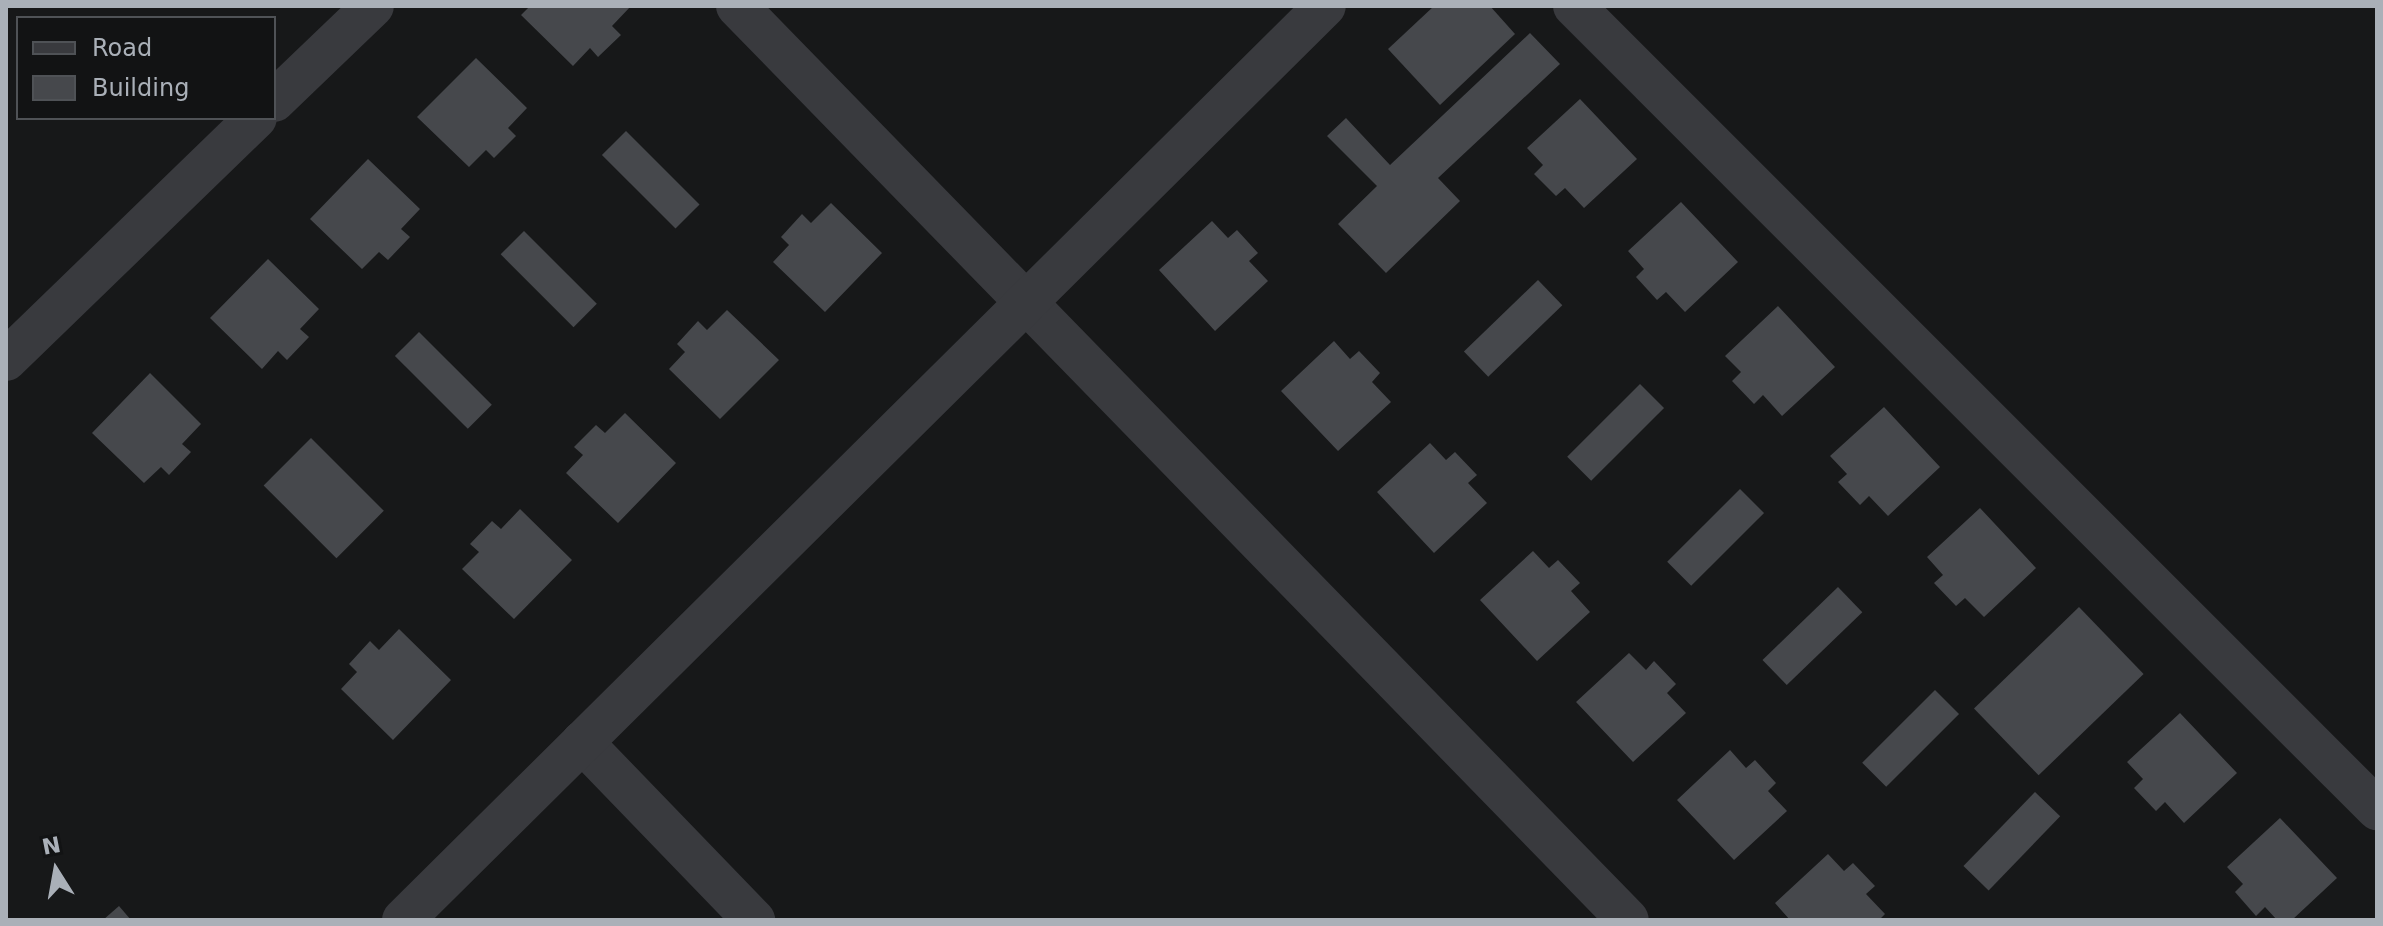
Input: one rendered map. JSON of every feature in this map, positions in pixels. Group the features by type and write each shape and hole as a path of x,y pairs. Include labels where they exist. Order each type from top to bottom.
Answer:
{"street":[{"path":"276,99 373,6"},
{"path":"737,6 1628,920"},
{"path":"403,920 1325,6"},
{"path":"1574,6 2377,809"},
{"path":"6,360 254,120"},
{"path":"582,742 754,920"}],"building":[{"path":"530,6 631,6 612,26 621,35 598,57 590,48 573,66 521,15"},
{"path":"1434,6 1490,6 1515,34 1440,105 1388,49"},
{"path":"1530,33 1560,64 1438,178 1460,201 1386,273 1338,224 1377,186 1327,136 1346,118 1390,165"},
{"path":"476,58 527,108 508,128 516,136 494,158 486,150 469,167 417,117"},
{"path":"1580,99 1637,159 1584,208 1565,188 1556,196 1534,174 1543,165 1527,148"},
{"path":"626,131 700,205 675,229 602,155"},
{"path":"368,159 420,209 401,229 410,237 388,260 379,252 362,269 310,219"},
{"path":"1681,202 1738,262 1685,312 1666,292 1657,300 1636,277 1644,269 1628,251"},
{"path":"831,203 882,253 825,312 773,262 789,245 781,237 802,214 811,223"},
{"path":"1212,221 1228,238 1237,230 1258,253 1249,261 1268,281 1215,331 1159,270"},
{"path":"524,231 597,304 573,327 501,254"},
{"path":"268,259 319,309 300,329 309,337 287,360 278,351 262,369 210,318"},
{"path":"1538,280 1562,305 1488,377 1464,352"},
{"path":"1778,306 1835,367 1782,416 1763,395 1754,404 1732,381 1741,372 1725,356"},
{"path":"727,310 779,360 720,419 669,369 685,352 677,344 698,321 707,330"},
{"path":"419,332 492,405 468,429 395,356"},
{"path":"1334,341 1350,359 1359,351 1380,373 1372,382 1391,402 1338,451 1281,391"},
{"path":"150,373 201,424 182,444 191,452 169,475 161,467 144,483 92,433"},
{"path":"1640,384 1664,408 1591,481 1567,457"},
{"path":"1884,407 1940,467 1888,516 1869,496 1860,505 1838,482 1847,474 1830,456"},
{"path":"625,413 676,463 618,523 566,473 583,455 574,447 596,425 605,433"},
{"path":"311,438 384,511 336,558 264,485"},
{"path":"1430,443 1446,460 1455,452 1477,475 1468,483 1487,503 1434,553 1377,492"},
{"path":"1740,489 1764,513 1691,586 1667,562"},
{"path":"1980,508 2036,568 1984,617 1965,598 1956,606 1934,583 1943,575 1927,557"},
{"path":"520,509 572,560 514,619 462,569 479,552 470,544 492,521 501,529"},
{"path":"1533,551 1549,568 1558,560 1580,583 1571,591 1590,612 1537,661 1480,600"},
{"path":"1838,587 1862,612 1787,685 1762,660"},
{"path":"2079,607 2144,674 2039,775 1974,708"},
{"path":"399,629 451,680 393,740 341,689 357,672 349,664 370,641 379,650"},
{"path":"1629,653 1646,670 1654,661 1676,684 1667,693 1686,713 1633,762 1576,702"},
{"path":"1935,690 1959,714 1886,787 1862,763"},
{"path":"2180,713 2237,773 2184,823 2165,802 2156,811 2134,788 2143,779 2127,762"},
{"path":"1730,750 1746,768 1755,760 1776,783 1768,791 1787,811 1734,860 1677,800"},
{"path":"2035,792 2060,816 1989,890 1963,866"},
{"path":"2280,818 2337,878 2292,920 2277,920 2265,907 2256,916 2235,892 2243,884 2227,867"},
{"path":"1828,854 1844,871 1853,863 1875,886 1866,894 1885,914 1879,920 1790,920 1775,903"},
{"path":"119,906 131,920 103,920"}]}
